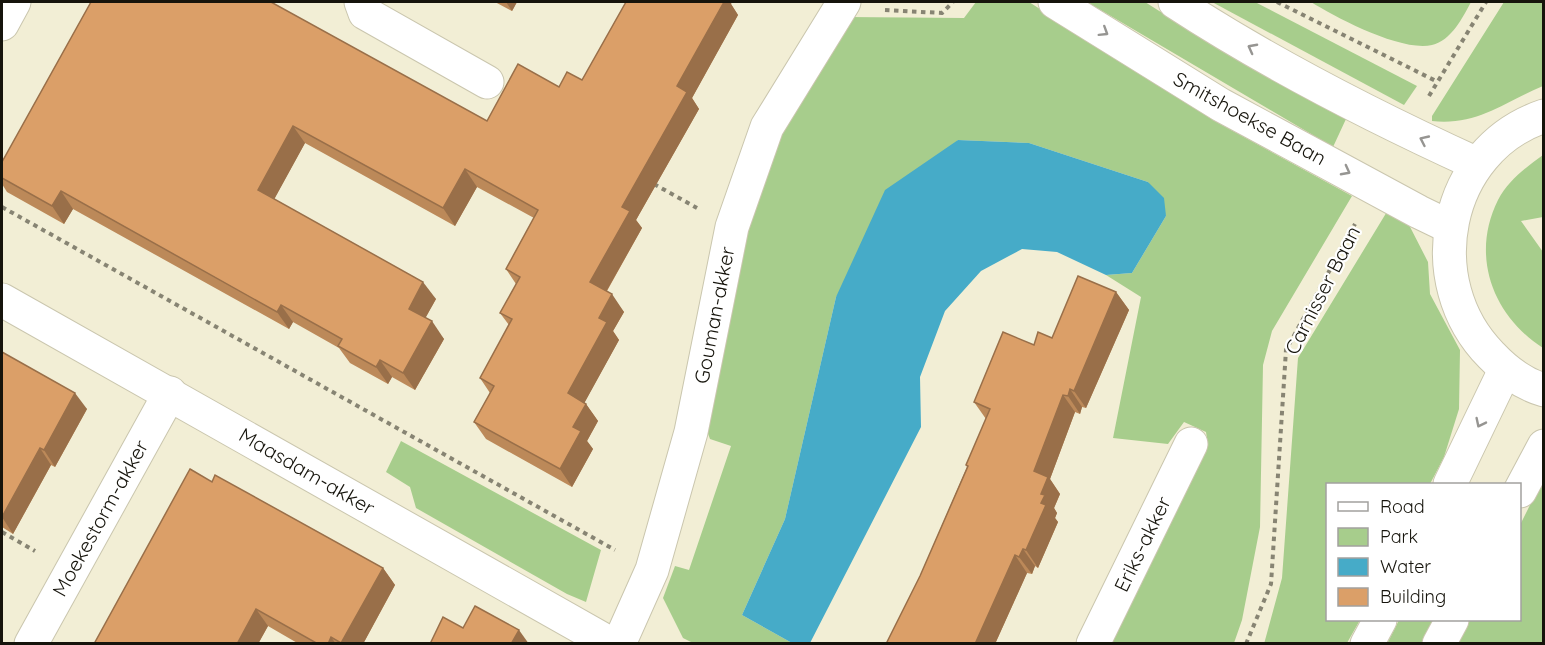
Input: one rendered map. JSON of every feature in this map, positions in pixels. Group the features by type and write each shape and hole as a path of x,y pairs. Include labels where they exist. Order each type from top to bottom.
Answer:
{"street":[{"path":"2,24 14,2"},
{"path":"361,2 365,13 487,82"},
{"name":"Gouman-akker","path":"619,644 652,570 692,432 732,227 767,127 844,2"},
{"name":"Smitshoekse Baan","path":"1055,2 1221,105 1450,226"},
{"path":"1175,2 1219,30 1407,132 1477,164"},
{"path":"1544,116 1531,120 1502,139 1477,164 1460,194 1450,226 1448,267 1457,306 1477,342 1505,370 1544,390"},
{"name":"Maasdam-akker","path":"2,300 611,644"},
{"path":"1450,483 1505,370"},
{"name":"Moekestorm-akker","path":"31,644 170,393"},
{"name":"Eriks-akker","path":"1093,644 1191,444"},
{"path":"1521,489 1544,446"},
{"path":"1367,644 1379,621"},
{"path":"1439,644 1451,621"}],"path":[{"path":"876,10 942,13 953,2"},
{"path":"1277,2 1438,82"},
{"path":"1407,132 1486,2"},
{"path":"651,182 732,227"},
{"name":"Carnisser Baan","path":"1246,644 1271,584 1286,350 1376,187"},
{"path":"2,207 652,570"}],"green space":[{"path":"976,2 1029,2 1213,120 1352,196 1272,331 1263,365 1260,527 1242,620 1234,643 1110,643 1208,445 1206,432 1184,422 1168,444 1113,438 1141,297 1106,275 1132,273 1166,216 1148,182 1029,143 958,140 836,297 785,519 742,615 792,643 693,643 683,638 663,598 675,566 689,570 731,446 710,439 704,423 749,203 782,126 847,17 964,18"},
{"path":"1087,2 1145,2 1216,47 1346,119 1333,147"},
{"path":"1212,2 1255,2 1417,86 1404,105"},
{"path":"1311,2 1471,2 1451,34 1439,43 1419,46 1387,39"},
{"path":"1504,2 1543,2 1543,86 1477,116 1448,122 1432,121 1432,116"},
{"path":"1543,155 1543,217 1521,221 1543,252 1543,348 1526,335 1499,302 1491,283 1486,242 1490,221 1502,193 1518,175"},
{"path":"1388,210 1407,221 1428,262 1430,294 1460,350 1459,409 1444,457 1431,483 1326,483 1326,621 1359,621 1347,643 1264,644 1282,578 1298,358"},
{"path":"401,441 601,550 586,602 567,594 416,508 410,487 386,472"},
{"path":"1543,479 1543,643 1458,644 1470,621 1521,621 1521,523"},
{"path":"1398,621 1435,621 1424,643 1387,644"}],"water":[{"path":"958,140 1029,143 1148,182 1164,198 1166,216 1132,273 1106,275 1057,252 1022,249 981,271 945,311 920,377 921,427 810,643 792,643 742,615 785,519 836,297 885,190"}],"building":[{"path":"91,2 271,2 487,121 518,64 559,87 567,72 582,80 626,2 724,2 677,86 687,92 622,207 630,211 590,282 612,294 599,318 607,322 568,393 586,404 573,427 581,431 560,469 474,422 494,386 480,378 512,319 500,313 520,277 506,269 538,210 465,169 443,208 293,126 258,190 423,282 409,309 432,321 403,373 380,360 376,367 338,346 342,339 281,305 277,312 61,191 52,206 2,178 2,162"},
{"path":"1078,276 1116,292 1074,391 1070,389 1068,396 1063,395 1034,471 1048,477 1041,494 1045,495 1041,503 1046,505 1026,550 1023,549 1019,557 1015,555 975,644 886,644 920,576 990,409 974,402 1003,332 1034,345 1038,332 1052,338"},
{"path":"2,352 75,393 44,450 40,448 2,517"},
{"path":"190,469 212,482 215,475 383,568 341,643 331,637 328,644 318,644 256,609 237,644 94,644"},
{"path":"475,606 519,630 511,644 430,644 443,617 463,628"}]}
